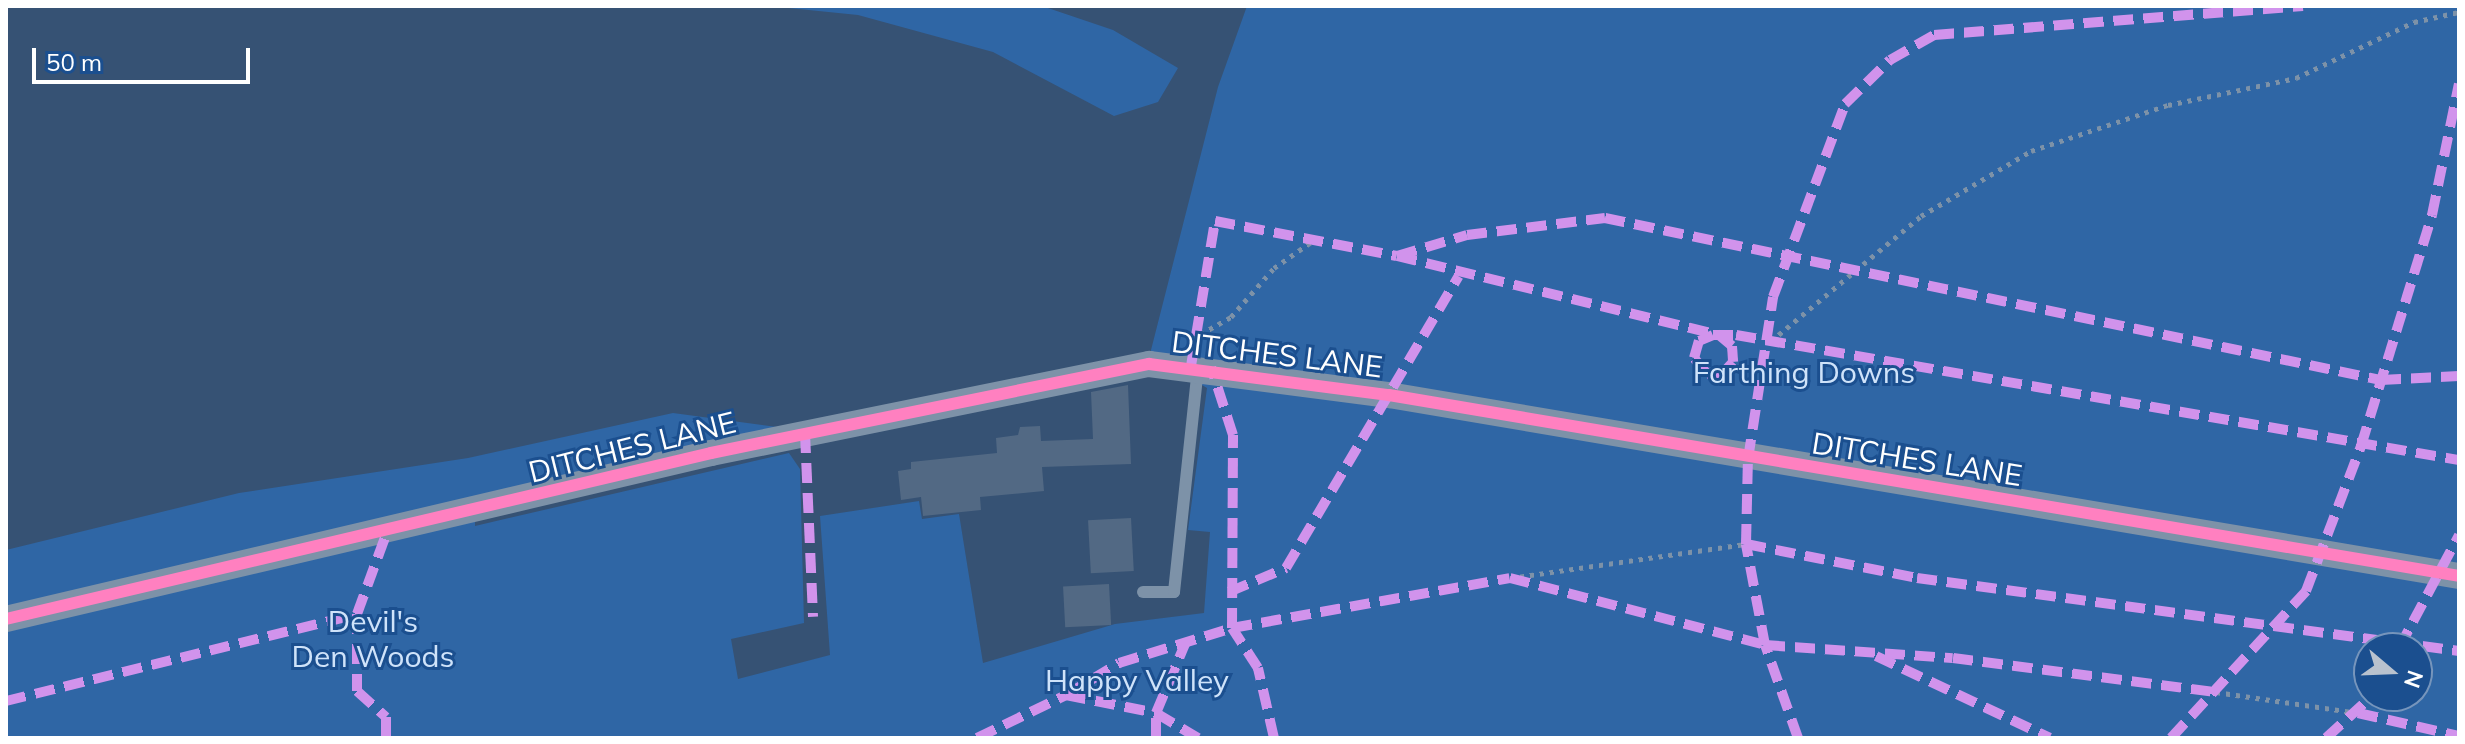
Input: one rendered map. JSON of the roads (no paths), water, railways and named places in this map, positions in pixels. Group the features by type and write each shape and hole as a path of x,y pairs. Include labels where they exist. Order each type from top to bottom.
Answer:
{"street":[{"name":"DITCHES LANE","path":"6,619 711,453 1149,364 1199,366 2459,576"}],"lane":[{"path":"1143,592 1174,592 1199,366"}],"park label":[{"name":"Farthing Downs","path":"1804,372"},
{"name":"Devil's Den Woods","path":"373,638"},
{"name":"Happy Valley","path":"1137,680"}]}
